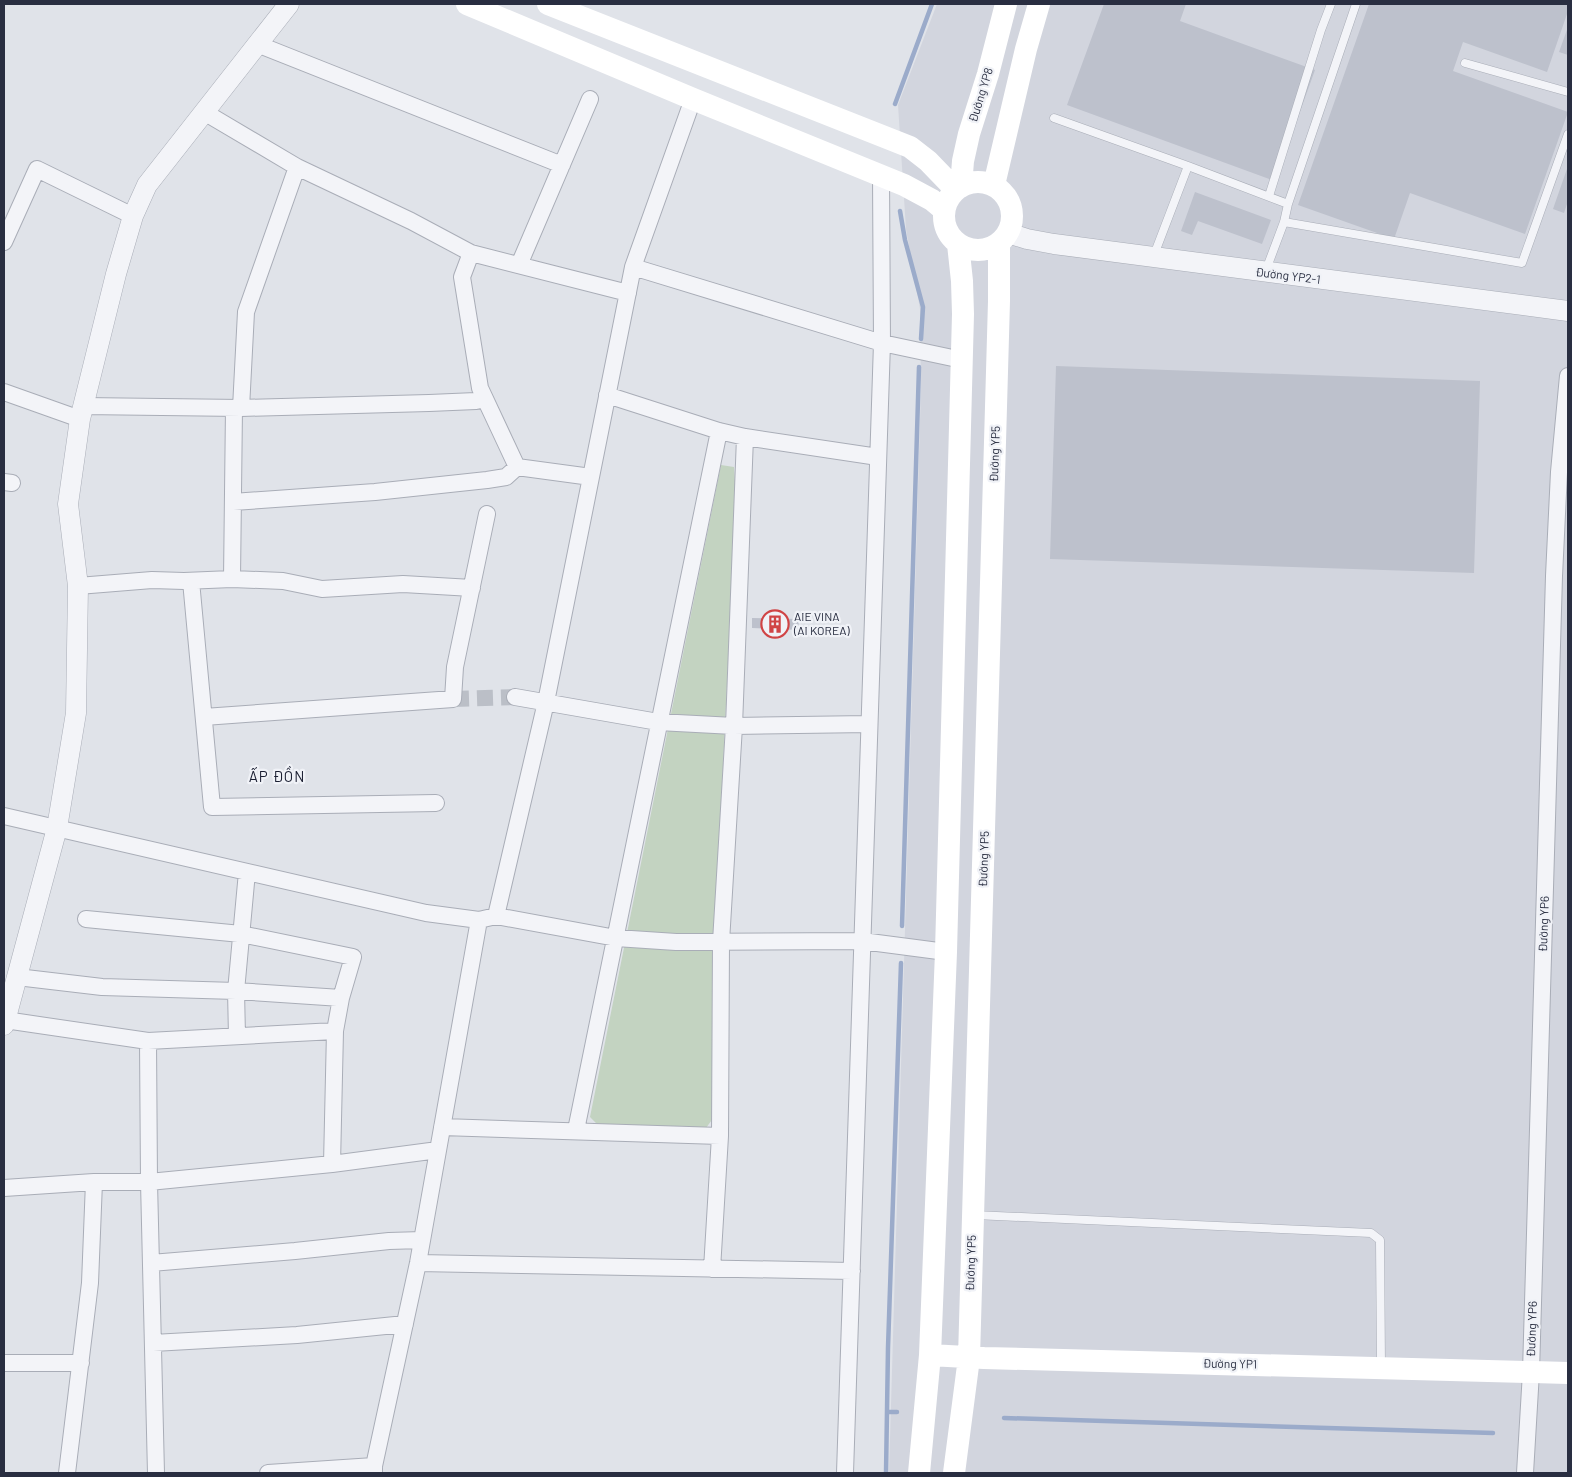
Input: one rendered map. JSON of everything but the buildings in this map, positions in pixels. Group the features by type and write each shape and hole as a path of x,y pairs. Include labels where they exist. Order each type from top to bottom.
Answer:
{"main road":[{"path":"467,4 693,99 881,175 914,190 944,210"},
{"path":"548,4 910,147 958,188"},
{"name":"Đường YP8","path":"958,188 969,134 988,74 1006,4"},
{"path":"994,186 1026,48 1040,4"},
{"path":"972,182 994,186 1005,195 1011,205 1012,222 1004,238 992,248 975,251 958,244 951,237 946,227 944,210 950,197 958,188 972,182"},
{"name":"Đường YP5","path":"954,1473 969,1358 1000,301 1004,238"},
{"path":"919,1473 930,1355 946,952 962,360 963,288 958,244"},
{"path":"946,952 981,955"},
{"name":"Đường YP1","path":"930,1355 969,1358 1568,1373"}],"street":[{"path":"288,4 148,186 133,216 116,274 81,412 68,504 78,586 76,713 57,828 5,1022 148,1041 335,1031"},
{"path":"257,44 562,165"},
{"path":"519,265 590,98"},
{"path":"496,916 546,702 633,267 693,99"},
{"path":"204,112 297,167 411,222 471,254 628,293"},
{"path":"232,579 237,408 246,312 297,167"},
{"path":"4,242 37,169 133,216"},
{"path":"845,1473 882,343 881,175"},
{"name":"Đường YP2-1","path":"1004,238 1568,311"},
{"path":"471,254 462,277 480,388 517,467"},
{"path":"633,267 882,343 962,360"},
{"name":"Đường YP6","path":"1525,1473 1531,1372 1554,576 1559,472 1568,376"},
{"path":"4,392 81,412 429,403 485,399"},
{"path":"607,395 719,431 745,437 878,457"},
{"path":"576,1130 719,431"},
{"path":"712,1269 720,1136 721,942 734,726 745,437"},
{"path":"233,502 375,492 487,480 506,477 517,467 591,477"},
{"path":"204,717 453,699 455,667 487,514"},
{"path":"78,586 152,580 232,579 283,581 322,589 403,584 472,588"},
{"path":"191,581 212,807 436,803"},
{"path":"515,697 658,722 734,726 869,724"},
{"path":"4,816 426,914 479,920 496,916 616,938 676,942 862,941 946,952"},
{"path":"237,1036 236,991 247,872"},
{"path":"86,919 241,934 353,957 335,1031 332,1164"},
{"path":"268,1473 374,1470 418,1263 479,920"},
{"path":"17,977 102,987 236,991 342,998"},
{"path":"148,1041 149,1182 156,1473"},
{"path":"442,1127 720,1136"},
{"path":"4,1188 94,1182 149,1182 332,1164 438,1150"},
{"path":"67,1473 90,1283 94,1182"},
{"path":"151,1264 389,1240 422,1240"},
{"path":"418,1263 852,1271"},
{"path":"153,1343 297,1335 405,1324"},
{"path":"4,1363 81,1363"}],"lane":[{"path":"1269,196 1321,30 1331,4"},
{"path":"1265,273 1284,222 1288,204 1356,4"},
{"path":"1464,63 1568,92"},
{"path":"1054,118 1288,204"},
{"path":"1284,222 1522,263 1568,134"},
{"path":"1154,257 1188,166"},
{"path":"973,1215 1371,1233 1380,1240 1381,1368"}],"shaded area":[{"path":"937,4 1568,4 1568,1473 889,1473 921,386 920,309 906,229 898,105"}],"green space":[{"path":"721,465 734,467 736,496 717,892 714,1117 706,1128 599,1126 590,1117"}],"waterway":[{"path":"895,104 932,4"},
{"path":"900,211 905,240 923,307 921,339"},
{"path":"902,926 919,367"},
{"path":"886,1473 888,1348 901,963"},
{"path":"887,1412 897,1412"},
{"path":"1004,1418 1493,1433"}],"tunnel":[{"path":"453,699 515,697"}],"place":[{"name":"AIE VINA (AI KOREA)","path":"775,624"}],"district":[{"name":"ẤP ĐỒN","path":"277,777"}]}
